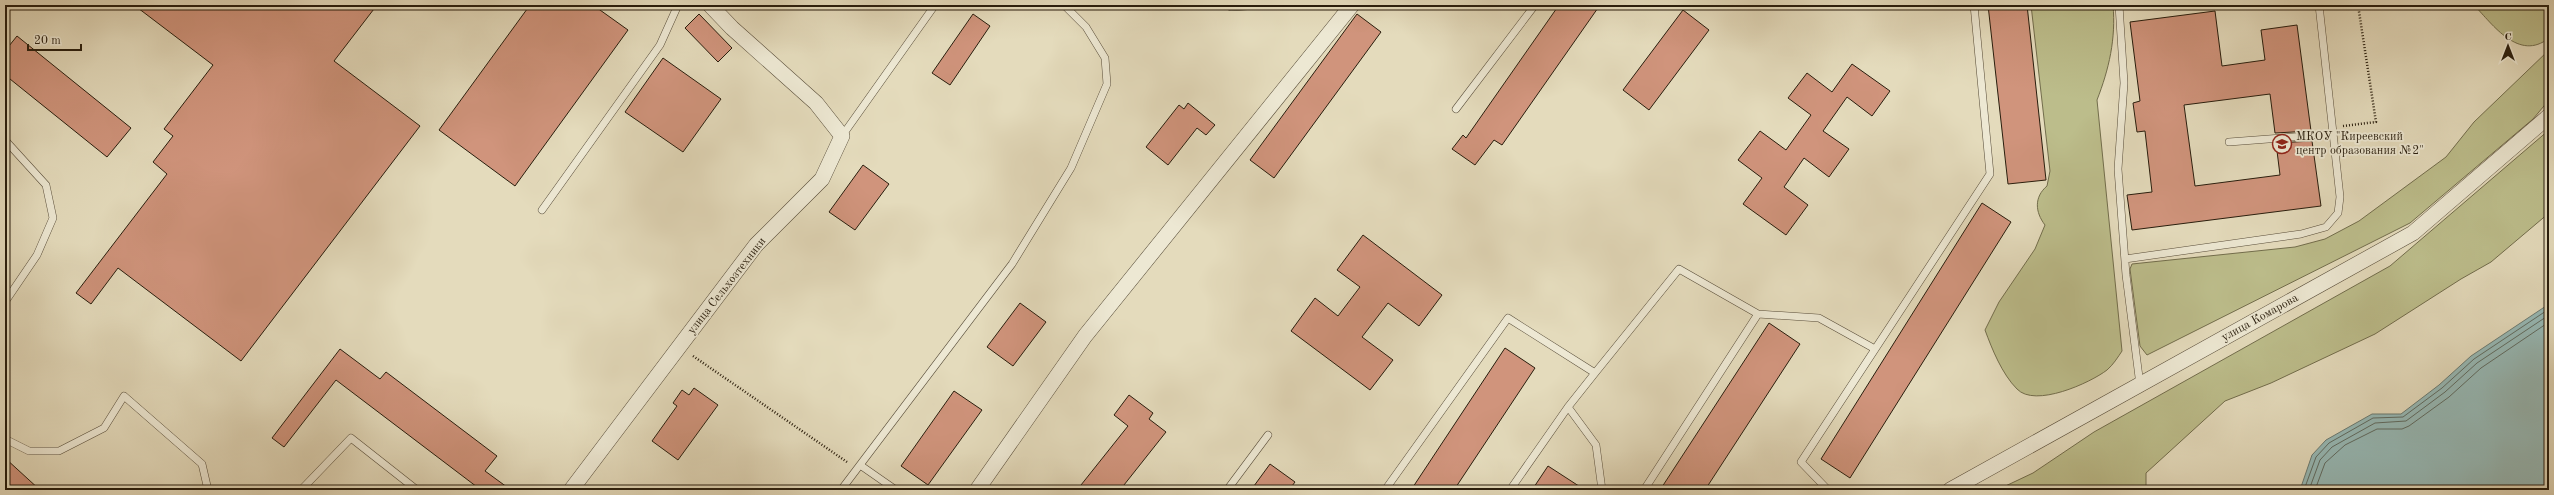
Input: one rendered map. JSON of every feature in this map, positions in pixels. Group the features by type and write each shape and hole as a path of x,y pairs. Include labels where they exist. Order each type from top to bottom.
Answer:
{"street":[{"path":"710,5 732,28 816,103 842,136"},
{"path":"977,490 1085,336 1352,5"},
{"name":"улица Комарова","path":"1950,490 2413,232 2549,116"},
{"name":"улица Сельхозтехники","path":"571,490 756,245 822,179 842,136"}],"lane":[{"path":"542,210 660,45 678,5"},
{"path":"842,136 935,5"},
{"path":"841,490 1012,264 1071,168 1107,84 1104,58 1086,27 1064,5"},
{"path":"1231,5 1231,7 1263,5"},
{"path":"1456,109 1535,5"},
{"path":"1828,490 1801,462 1990,174 1974,5"},
{"path":"2120,5 2124,83 2118,169 2125,259 2140,385"},
{"path":"2125,259 2301,234 2326,227 2338,213 2340,181 2332,131 2319,5"},
{"path":"2230,142 2332,131"},
{"path":"5,140 46,185 53,218 37,255 5,302"},
{"path":"1510,490 1568,406 1679,269 1758,314 1819,318 1875,349"},
{"path":"1644,490 1758,314"},
{"path":"1385,490 1508,318 1595,374"},
{"path":"5,439 29,451 59,451 104,428 124,396 202,464 208,490"},
{"path":"1568,406 1596,445 1602,490"},
{"path":"1226,490 1268,435"},
{"path":"301,490 351,438 417,490"},
{"path":"858,467 896,490"}],"path":[{"path":"2332,131 2376,122 2358,5"},
{"path":"680,347 858,467"}],"green space":[{"path":"2031,5 2113,5 2114,18 2111,54 2097,100 2122,351 2107,370 2088,381 2062,392 2036,396 2025,394 2017,389 2012,383 1998,361 1985,330 1999,302 2035,249 2045,225 2039,215 2037,205 2040,195 2047,186 2050,171"},
{"path":"2474,5 2549,5 2549,38 2538,44 2527,46 2517,43 2498,31"},
{"path":"2549,50 2549,100 2533,119 2410,223 2147,355 2140,346 2130,269 2132,264 2295,247 2325,239 2359,221 2446,157 2474,122"},
{"path":"2549,130 2549,213 2491,262 2461,279 2375,334 2271,383 2225,401 2146,473 2146,490 2098,490 2096,486 2087,490 1997,490 2033,473 2094,432 2390,266"}],"water":[{"path":"2549,304 2549,490 2300,490 2312,455 2326,440 2372,414 2401,414 2439,385 2471,356"}],"building":[{"path":"134,5 377,5 334,61 420,126 241,361 118,268 91,304 76,293 167,174 153,162 173,136 164,129 213,65"},
{"path":"530,5 593,5 628,30 515,186 439,130"},
{"path":"1559,5 1600,5 1502,145 1494,140 1475,165 1452,149 1463,135 1466,138"},
{"path":"1988,5 2027,5 2046,180 2008,184"},
{"path":"1683,10 1709,30 1649,110 1623,90"},
{"path":"2215,11 2222,66 2265,60 2261,30 2297,25 2311,131 2275,133 2270,94 2184,105 2195,186 2280,175 2276,143 2312,141 2321,206 2132,230 2127,195 2152,192 2145,131 2137,132 2133,103 2140,101 2130,22"},
{"path":"699,14 732,48 718,62 685,28"},
{"path":"973,14 990,26 950,85 932,73"},
{"path":"1357,14 1381,32 1274,178 1250,160"},
{"path":"17,36 131,128 107,157 5,75 5,51"},
{"path":"663,58 721,99 683,152 625,112"},
{"path":"1852,64 1890,91 1872,116 1847,97 1823,131 1849,149 1829,177 1804,158 1784,187 1808,205 1786,235 1743,204 1762,178 1738,160 1760,131 1786,150 1811,115 1788,98 1807,73 1832,92"},
{"path":"1188,103 1215,125 1206,135 1197,128 1168,165 1146,147 1179,105 1184,109"},
{"path":"863,165 889,184 855,230 829,212"},
{"path":"1982,203 2011,222 1850,478 1821,459"},
{"path":"1363,235 1442,295 1419,326 1388,303 1362,337 1393,360 1370,390 1291,331 1315,298 1338,316 1360,287 1337,270"},
{"path":"1020,303 1046,322 1013,366 987,347"},
{"path":"1769,323 1800,344 1705,490 1660,490"},
{"path":"1505,348 1535,368 1454,490 1411,490"},
{"path":"340,349 380,379 386,372 497,456 485,471 511,490 481,490 336,380 284,447 272,438"},
{"path":"694,388 718,405 678,460 652,441 677,406 673,403 682,390 689,395"},
{"path":"954,391 982,410 928,485 901,466"},
{"path":"1129,395 1153,413 1149,419 1166,432 1120,490 1077,490 1128,426 1114,415"},
{"path":"5,458 40,490 5,490"},
{"path":"1270,464 1295,482 1289,490 1251,490"},
{"path":"1548,466 1585,490 1532,490"}],"place":[{"name":"МКОУ \"Киреевский центр образования №2\"","path":"2282,144"}]}
